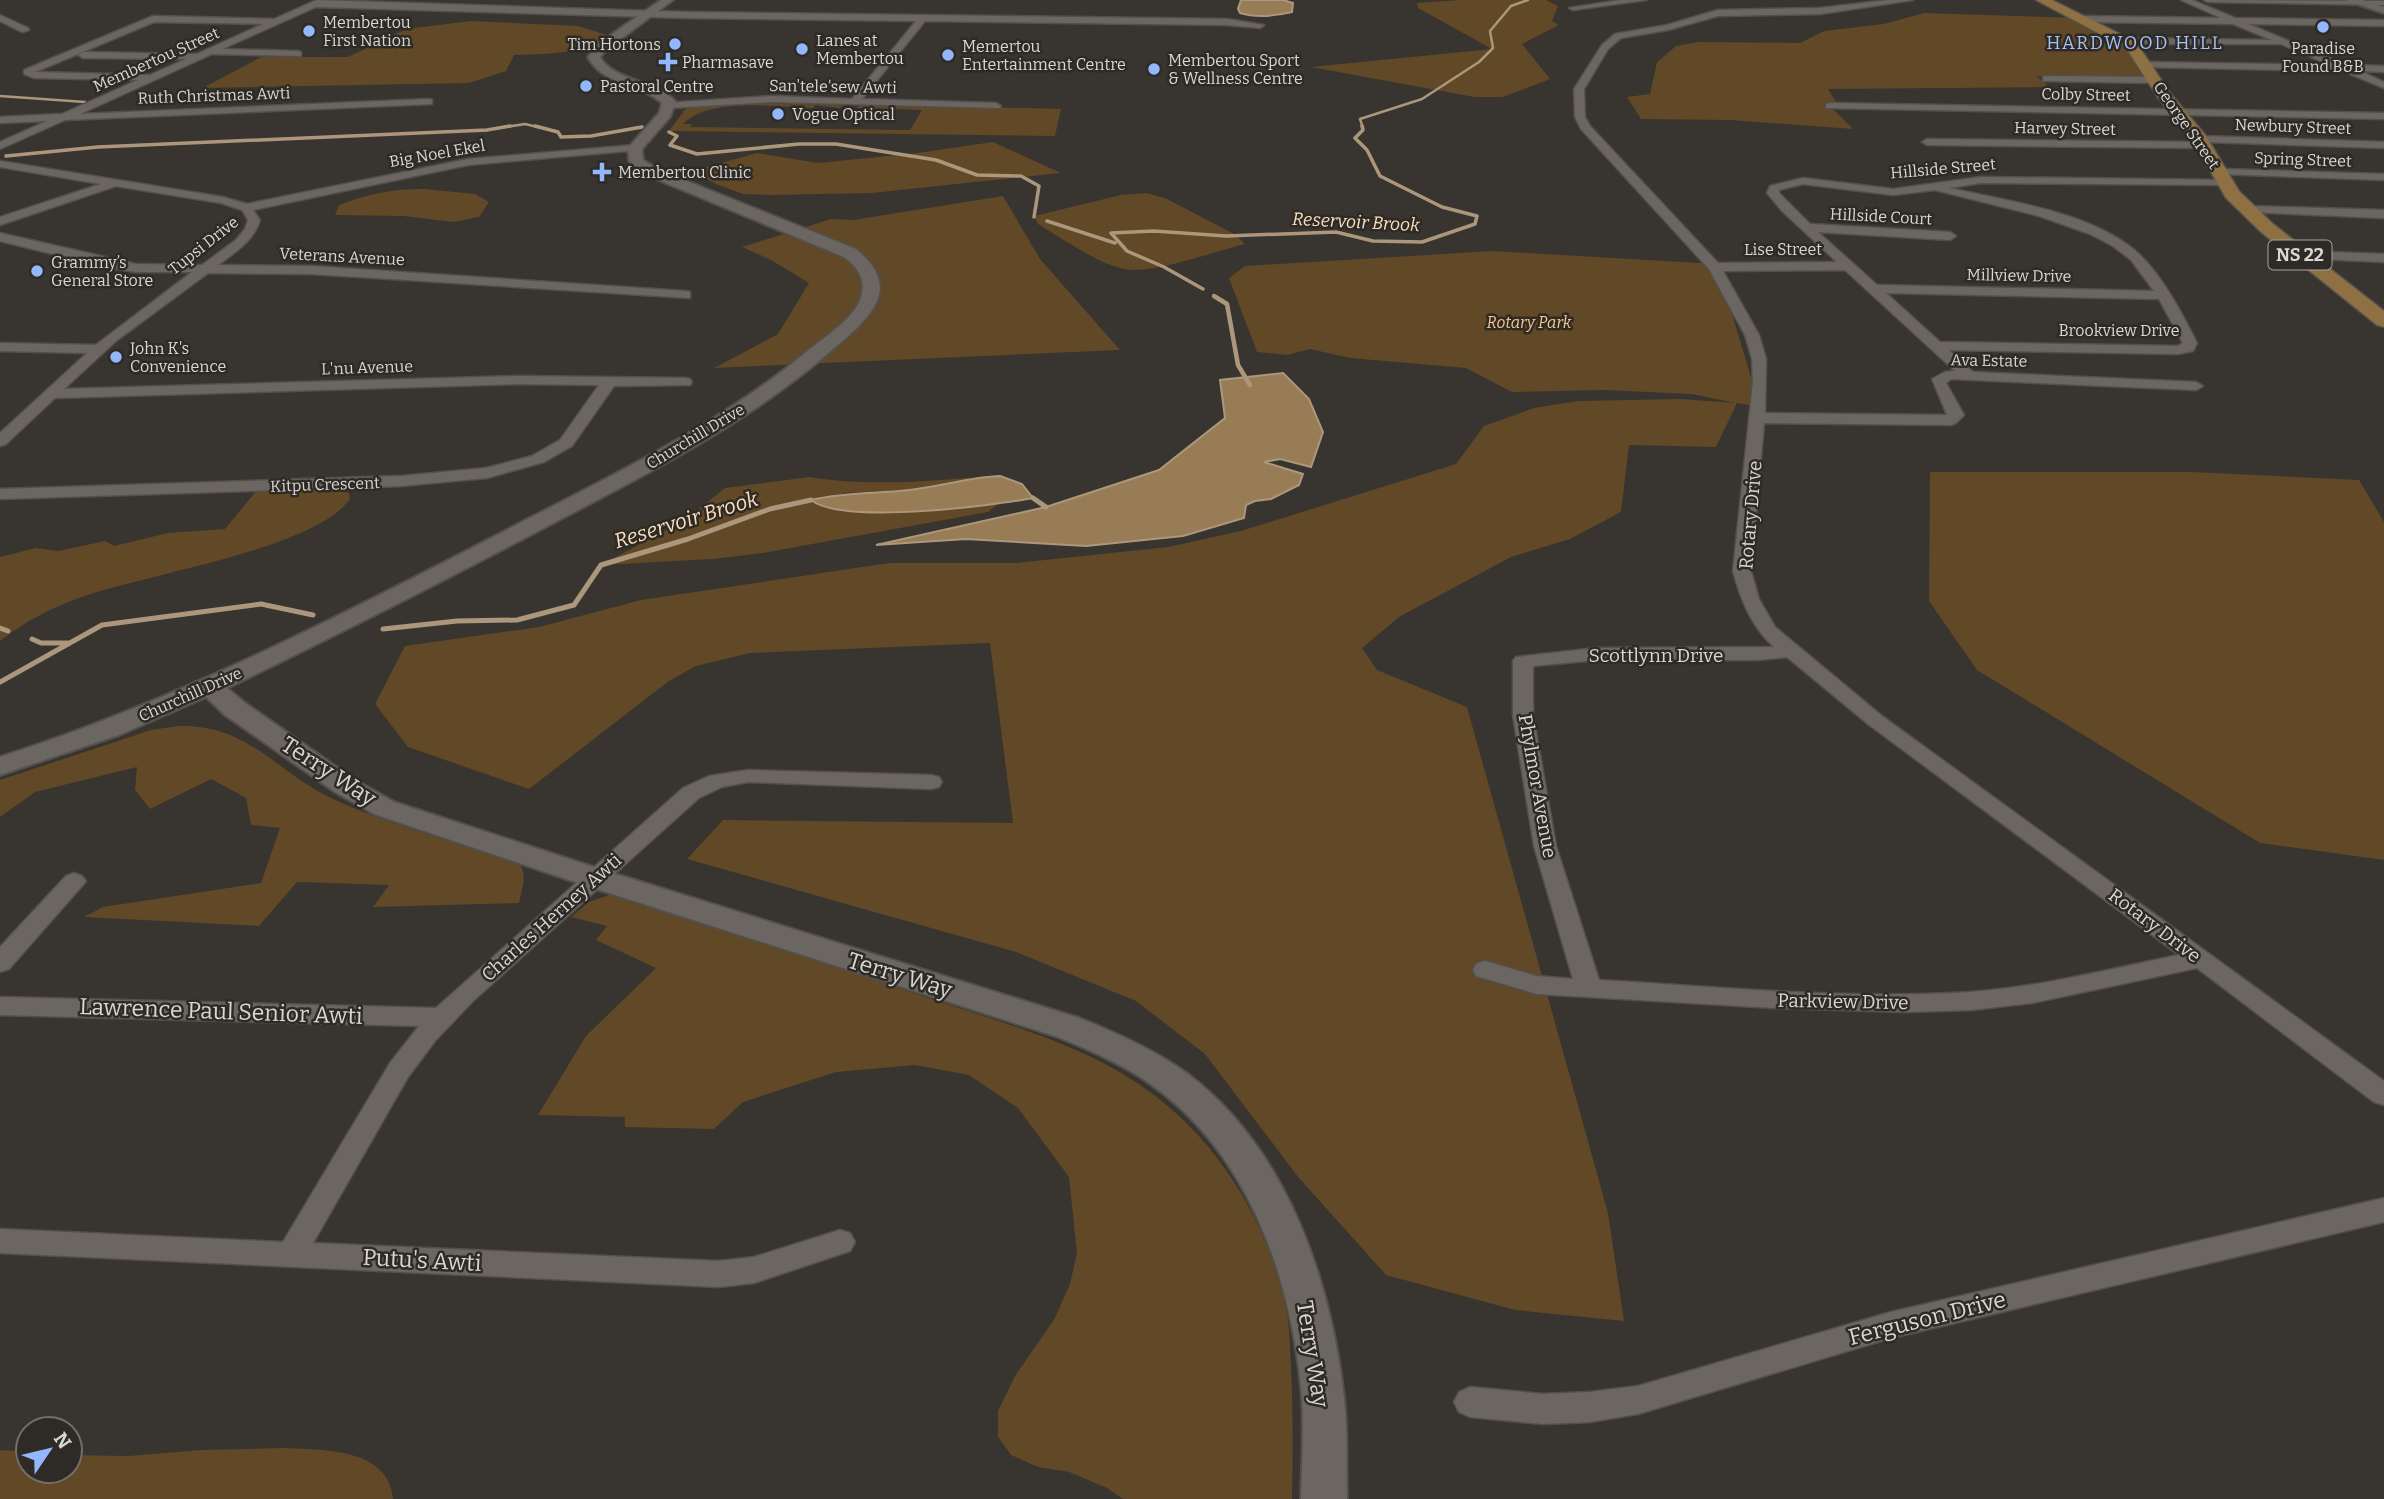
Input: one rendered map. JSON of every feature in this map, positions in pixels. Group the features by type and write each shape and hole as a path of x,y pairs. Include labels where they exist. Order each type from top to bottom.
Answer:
{"main road":[{"path":"635,148 665,114 669,105 661,94 603,69 594,60 602,47 668,0"},
{"name":"George Street","path":"2042,0 2126,41 2145,64 2175,111 2202,142 2222,177 2249,210 2300,255 2381,315"},
{"path":"2354,1 2384,10"},
{"name":"Churchill Drive","path":"0,766 88,738 210,687 490,548 693,440 779,382 849,325 868,304 873,290 872,276 864,264 850,253 648,170 636,161 633,154 635,148"},
{"name":"Terry Way","path":"210,687 235,709 363,798 403,815 1066,1027 1120,1049 1152,1068 1189,1096 1228,1136 1244,1158 1274,1213 1303,1286 1314,1333 1323,1400 1324,1499"}],"street":[{"path":"1573,8 1642,0"},
{"path":"1753,12 1755,0"},
{"path":"1867,0 1884,4"},
{"name":"Rotary Drive","path":"1909,0 1884,4 1851,4 1801,12 1712,14 1615,38 1607,44 1586,74 1579,91 1580,117 1586,127 1715,267 1752,335 1761,372 1742,571 1755,609 1768,630 1790,651 1875,720 2384,1095"},
{"path":"2185,0 2384,85"},
{"path":"2208,0 2384,3"},
{"path":"319,2 649,13 1220,22 1260,25"},
{"name":"Membertou Street","path":"0,146 319,2"},
{"path":"795,16 805,8"},
{"path":"0,18 24,30"},
{"path":"854,102 923,18"},
{"path":"152,78 28,73 153,19 275,22"},
{"path":"2083,19 2384,23"},
{"path":"2126,41 2288,44"},
{"path":"64,56 115,53 298,54"},
{"path":"2145,64 2384,69"},
{"path":"2046,79 2155,80"},
{"name":"San'tele'sew Awti","path":"669,105 762,100 996,106"},
{"name":"Ruth Christmas Awti","path":"0,120 429,102"},
{"name":"Colby Street","path":"1830,106 2384,116"},
{"name":"Harvey Street","path":"1927,142 2202,142"},
{"name":"Newbury Street","path":"2202,142 2384,145"},
{"name":"Big Noel Ekel","path":"246,208 446,166 520,156 635,148"},
{"name":"Tupsi Drive","path":"0,164 215,198 246,208 254,220 251,230 240,243 98,349 0,441"},
{"name":"Spring Street","path":"2222,177 2384,177"},
{"name":"Hillside Street","path":"1968,375 1779,201 1773,194 1774,188 1803,181 1887,191 1987,180 2222,177"},
{"path":"0,221 117,183"},
{"name":"Brookview Drive","path":"1934,187 2052,218 2102,235 2136,258 2189,340 2188,348 1937,346"},
{"path":"2249,210 2384,214"},
{"name":"Hillside Court","path":"1810,228 1950,236"},
{"name":"Veterans Avenue","path":"0,237 121,266 312,270 685,295"},
{"path":"2300,255 2384,258"},
{"name":"Lise Street","path":"1715,267 1851,266"},
{"name":"Millview Drive","path":"1875,289 2162,295"},
{"path":"0,347 98,349"},
{"name":"Ava Estate","path":"1758,418 1945,421 1956,415 1939,379 1950,375 2196,386"},
{"name":"L'nu Avenue","path":"51,394 518,380 685,382"},
{"name":"Kitpu Crescent","path":"0,494 401,481 487,473 538,459 557,449 572,437 610,380"},
{"name":"Scottlynn Drive","path":"1523,661 1597,654 1757,654 1790,651"},
{"name":"Phylmor Avenue","path":"1523,661 1523,715 1545,846 1589,989"},
{"name":"Charles Herney Awti","path":"291,1254 399,1070 441,1017 683,799 717,781 748,776 931,782"},
{"path":"0,962 74,881"},
{"name":"Parkview Drive","path":"1485,970 1537,985 1775,999 1906,1003 1971,1001 2032,994 2200,959"},
{"name":"Lawrence Paul Senior Awti","path":"0,1006 441,1017"},
{"name":"Ferguson Drive","path":"1470,1402 1543,1409 1590,1407 1638,1400 1891,1325 2384,1210"},
{"name":"Putu's Awti","path":"0,1241 719,1274 754,1270 839,1242"}],"green space":[{"path":"1546,0 1558,6 1552,21 1559,25 1522,44 1550,79 1503,97 1474,97 1311,67 1492,49 1418,8 1417,3"},
{"path":"1924,13 2077,18 2121,41 2145,78 2036,76 2050,87 1828,89 1838,105 1829,105 1853,129 1730,120 1641,119 1627,97 1650,94 1657,62 1676,46 1698,42 1800,43 1824,31 1884,24"},
{"path":"471,21 578,26 607,35 605,40 572,51 514,55 506,71 469,83 203,88 261,57 348,57 406,29"},
{"path":"740,103 843,105 840,108 815,105 813,108 726,107 710,110 683,124 692,124 690,127 910,130 922,110 856,108 863,104 1061,109 1055,136 669,131 687,107"},
{"path":"993,142 1061,173 872,193 772,195 743,194 692,171 757,153 818,163"},
{"path":"425,189 475,194 489,202 479,217 454,222 403,216 335,215 339,205 360,198 381,192"},
{"path":"1146,193 1165,198 1236,235 1245,244 1167,266 1124,269 1080,250 1038,224 1034,216 1121,195"},
{"path":"1003,196 1040,259 1120,350 714,368 778,334 809,283 771,260 742,247 831,219 853,220"},
{"name":"Rotary Park","path":"1493,251 1717,264 1760,407 1737,403 1716,447 1629,445 1621,512 1570,539 1511,557 1399,617 1362,648 1377,670 1467,707 1608,1213 1624,1321 1515,1310 1386,1275 1299,1178 1205,1054 1136,1001 1016,952 687,859 723,820 1013,823 990,643 750,653 696,666 669,681 529,789 408,747 375,704 405,646 539,627 641,600 889,563 1016,563 1168,547 1241,531 1456,464 1484,426 1534,408 1578,401 1680,399 1735,403 1692,394 1604,390 1512,392 1466,368 1350,358 1310,349 1287,355 1257,352 1229,278 1245,266"},
{"path":"1930,472 2191,472 2359,480 2384,522 2384,860 2260,843 1977,670 1929,601"},
{"path":"809,477 915,482 978,477 909,490 843,493 861,513 998,504 988,512 763,553 713,559 601,565 685,520 725,488"},
{"path":"332,488 349,493 350,499 331,517 303,532 228,558 74,600 30,621 0,641 0,557 36,548 58,551 105,541 114,546 168,533 225,529 257,490"},
{"path":"178,726 203,727 243,741 312,788 355,809 515,860 524,875 519,903 373,907 389,885 297,882 259,926 84,917 103,907 261,883 280,828 251,825 246,798 211,779 150,809 135,790 137,767 35,792 0,817 0,780 151,730"},
{"path":"609,895 637,899 1036,1034 1107,1065 1172,1109 1224,1166 1262,1233 1276,1270 1290,1337 1292,1499 1123,1499 1107,1488 1069,1472 1038,1467 1011,1455 998,1437 998,1411 1015,1376 1055,1318 1070,1284 1077,1253 1069,1177 1018,1108 969,1075 915,1065 836,1072 743,1102 714,1129 625,1127 625,1117 538,1115 586,1036 656,968 596,940 607,926 571,917 589,902"},
{"path":"283,1448 333,1451 351,1455 379,1469 389,1482 393,1499 0,1499 0,1450 14,1451 14,1485 84,1485 84,1455 129,1456 201,1450"}],"shaded area":[{"path":"1241,0 1283,0 1293,3 1292,12 1266,16 1246,15 1238,9"},
{"path":"1283,373 1309,399 1323,432 1311,467 1280,459 1264,462 1303,474 1299,485 1271,499 1246,505 1244,518 1183,536 1086,546 966,539 876,545 1046,507 1159,470 1225,418 1220,380"},
{"path":"1000,476 1022,484 1033,498 952,509 884,512 828,507 811,500 921,489"}],"waterway":[{"name":"Reservoir Brook","path":"1363,128 1360,119 1422,99 1479,62 1493,48 1490,31 1511,6 1528,0"},
{"path":"0,96 85,102"},
{"path":"499,128 525,124 542,128"},
{"path":"6,156 98,147 487,130 510,126"},
{"path":"535,126 558,132 561,137 591,136 642,127 635,128"},
{"name":"Reservoir Brook","path":"1203,289 1164,267 1127,251 1111,233 1154,231 1226,236 1336,232 1373,241 1422,242 1475,224 1477,216 1442,207 1380,176 1367,150 1355,138 1363,130 1362,126"},
{"path":"669,132 677,136 670,145 697,154 799,144 836,144 936,160 977,175 1021,176 1039,186 1034,217"},
{"path":"1047,221 1115,243"},
{"name":"Reservoir Brook","path":"1214,296 1227,304 1238,365 1250,385"},
{"name":"Reservoir Brook","path":"1033,498 1046,507"},
{"name":"Reservoir Brook","path":"383,629 457,621 517,620 574,605 601,565 688,539 770,509 811,500"},
{"name":"Reservoir Brook","path":"0,682 102,625 261,604 313,615"},
{"path":"0,628 8,631"},
{"path":"32,639 41,643 68,643"}],"place":[{"name":"Paradise Found B&B","path":"2323,27"},
{"name":"Membertou First Nation","path":"309,31"},
{"name":"Tim Hortons","path":"675,44"},
{"name":"Lanes at Membertou","path":"802,49"},
{"name":"Memertou Entertainment Centre","path":"948,55"},
{"name":"Pharmasave","path":"668,62"},
{"name":"Membertou Sport & Wellness Centre","path":"1154,69"},
{"name":"Pastoral Centre","path":"586,86"},
{"name":"Vogue Optical","path":"778,114"},
{"name":"Membertou Clinic","path":"602,172"},
{"name":"Grammy’s General Store","path":"37,271"},
{"name":"John K's Convenience","path":"116,357"}],"district":[{"name":"HARDWOOD HILL","path":"2135,43"}]}
